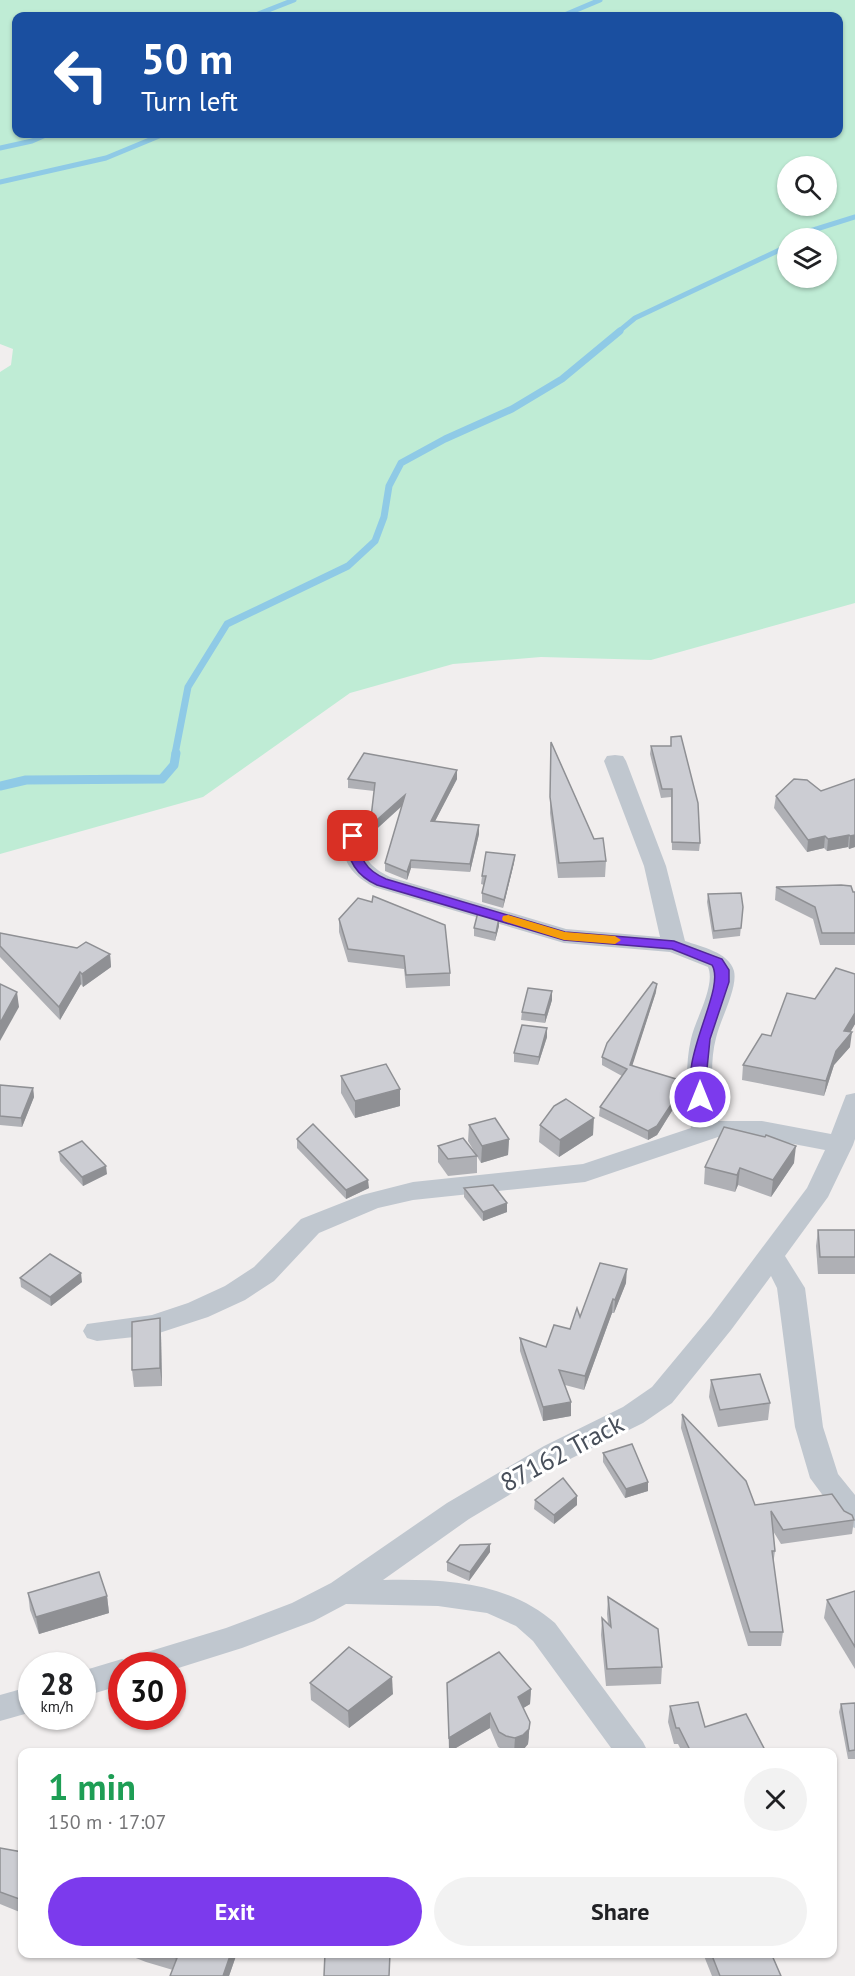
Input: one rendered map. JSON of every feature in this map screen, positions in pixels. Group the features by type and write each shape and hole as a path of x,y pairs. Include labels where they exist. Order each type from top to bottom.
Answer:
{"street":[{"path":"615,761 655,866 674,945"},
{"path":"353,819 352,852 357,863 371,878 564,936 674,945 717,962 722,970 719,996 703,1039 700,1069 699,1088 704,1132"},
{"name":"87162 Track","path":"186,1653 231,1640 303,1612 342,1592 458,1511 554,1454 633,1414 662,1395 721,1323 819,1191 840,1145 855,1101"},
{"path":"97,1331 153,1325 198,1310 235,1293 264,1274 310,1226 371,1201 412,1191 585,1173 704,1132 729,1127 748,1128 840,1145"},
{"path":"770,1256 784,1274 791,1288 809,1428 825,1478 855,1516"},
{"path":"342,1592 445,1593 503,1605 526,1617 551,1641 629,1748"},
{"path":"0,1708 18,1703"}],"green space":[{"path":"0,0 855,0 855,603 651,660 541,657 453,664 350,693 203,797 0,854 0,372 11,365 13,349 0,344"}],"building":[{"path":"681,736 698,803 700,843 672,842 672,789 662,789 651,746 671,746 671,737"},
{"path":"551,742 594,839 603,838 606,861 559,863 550,797"},
{"path":"364,753 457,770 431,821 479,825 470,864 411,860 407,872 385,863 405,795 370,826 375,783 348,779"},
{"path":"794,779 807,780 821,791 855,779 855,835 828,839 825,836 808,840 776,796"},
{"path":"486,852 515,855 504,900 482,893 486,876 482,876"},
{"path":"851,886 855,892 855,933 822,933 815,907 776,887"},
{"path":"741,893 743,907 741,928 714,931 708,894"},
{"path":"373,896 445,925 450,973 406,975 404,956 348,949 339,919 358,898 372,902"},
{"path":"478,912 499,918 496,933 474,928"},
{"path":"0,933 77,948 86,942 110,954 82,974 80,972 59,1007 0,946"},
{"path":"836,968 855,974 855,1013 844,1031 852,1032 836,1051 826,1081 743,1065 762,1034 771,1036 787,993 815,999"},
{"path":"653,982 657,984 630,1065 686,1082 657,1126 648,1131 600,1107 627,1069 602,1057 607,1043"},
{"path":"0,984 17,992 0,1023"},
{"path":"528,988 552,991 545,1015 522,1012"},
{"path":"522,1025 547,1028 539,1057 514,1053"},
{"path":"386,1064 400,1089 355,1101 341,1076"},
{"path":"0,1085 33,1088 21,1118 0,1116"},
{"path":"566,1099 594,1118 560,1140 540,1125 554,1106"},
{"path":"495,1118 509,1139 482,1146 469,1125"},
{"path":"313,1124 368,1180 346,1190 297,1139"},
{"path":"724,1127 765,1137 766,1135 796,1146 773,1180 740,1168 737,1175 705,1167"},
{"path":"463,1138 477,1156 448,1159 438,1146"},
{"path":"82,1141 106,1166 82,1177 59,1152"},
{"path":"493,1185 507,1203 483,1212 464,1188"},
{"path":"818,1230 855,1230 855,1257 820,1257"},
{"path":"50,1254 81,1273 50,1297 20,1278"},
{"path":"600,1263 627,1269 615,1300 613,1299 585,1376 559,1370 571,1402 543,1407 520,1338 546,1347 554,1325 570,1329 577,1308 580,1317"},
{"path":"160,1318 160,1368 132,1370 132,1322"},
{"path":"760,1374 770,1403 720,1410 711,1380"},
{"path":"682,1414 746,1481 755,1505 832,1494 844,1511 852,1515 854,1520 783,1530 771,1511 775,1551 772,1551 783,1632 750,1632"},
{"path":"632,1444 648,1482 626,1489 603,1453"},
{"path":"563,1478 577,1496 554,1515 535,1500"},
{"path":"490,1544 470,1572 447,1562 460,1545"},
{"path":"99,1572 107,1596 36,1617 28,1593"},
{"path":"855,1591 855,1647 827,1600"},
{"path":"608,1597 658,1629 662,1667 607,1669 602,1618 611,1627"},
{"path":"349,1647 392,1677 348,1711 310,1683"},
{"path":"499,1652 531,1689 518,1697 530,1722 529,1729 523,1735 515,1738 506,1736 499,1732 490,1713 449,1738 447,1683"},
{"path":"698,1702 705,1727 746,1714 764,1748 689,1748 679,1728 676,1728 670,1706"},
{"path":"855,1703 855,1750 849,1751 841,1704"},
{"path":"0,1848 18,1851 18,1899 0,1892"},
{"path":"177,1958 229,1958 223,1976 170,1976"},
{"path":"325,1958 390,1958 389,1976 324,1976"},
{"path":"713,1958 773,1958 781,1976 720,1976"}],"waterway":[{"path":"263,12 294,0"},
{"path":"572,12 600,0"},
{"path":"0,148 39,138"},
{"path":"0,182 106,158 154,138"},
{"path":"820,228 855,217"},
{"path":"618,332 635,318 777,251"},
{"path":"175,754 188,687 227,624 348,566 375,541 384,517 389,486 401,463 445,439 512,409 562,379 620,331"},
{"path":"0,786 26,780 162,779 174,765 176,753"}],"slow traffic":[{"path":"508,919 564,936 615,940"}],"route":[{"path":"353,836 352,852 361,870 371,878 382,882 564,936 674,945 717,962 722,970 722,982 703,1039 699,1079 700,1097"}]}
